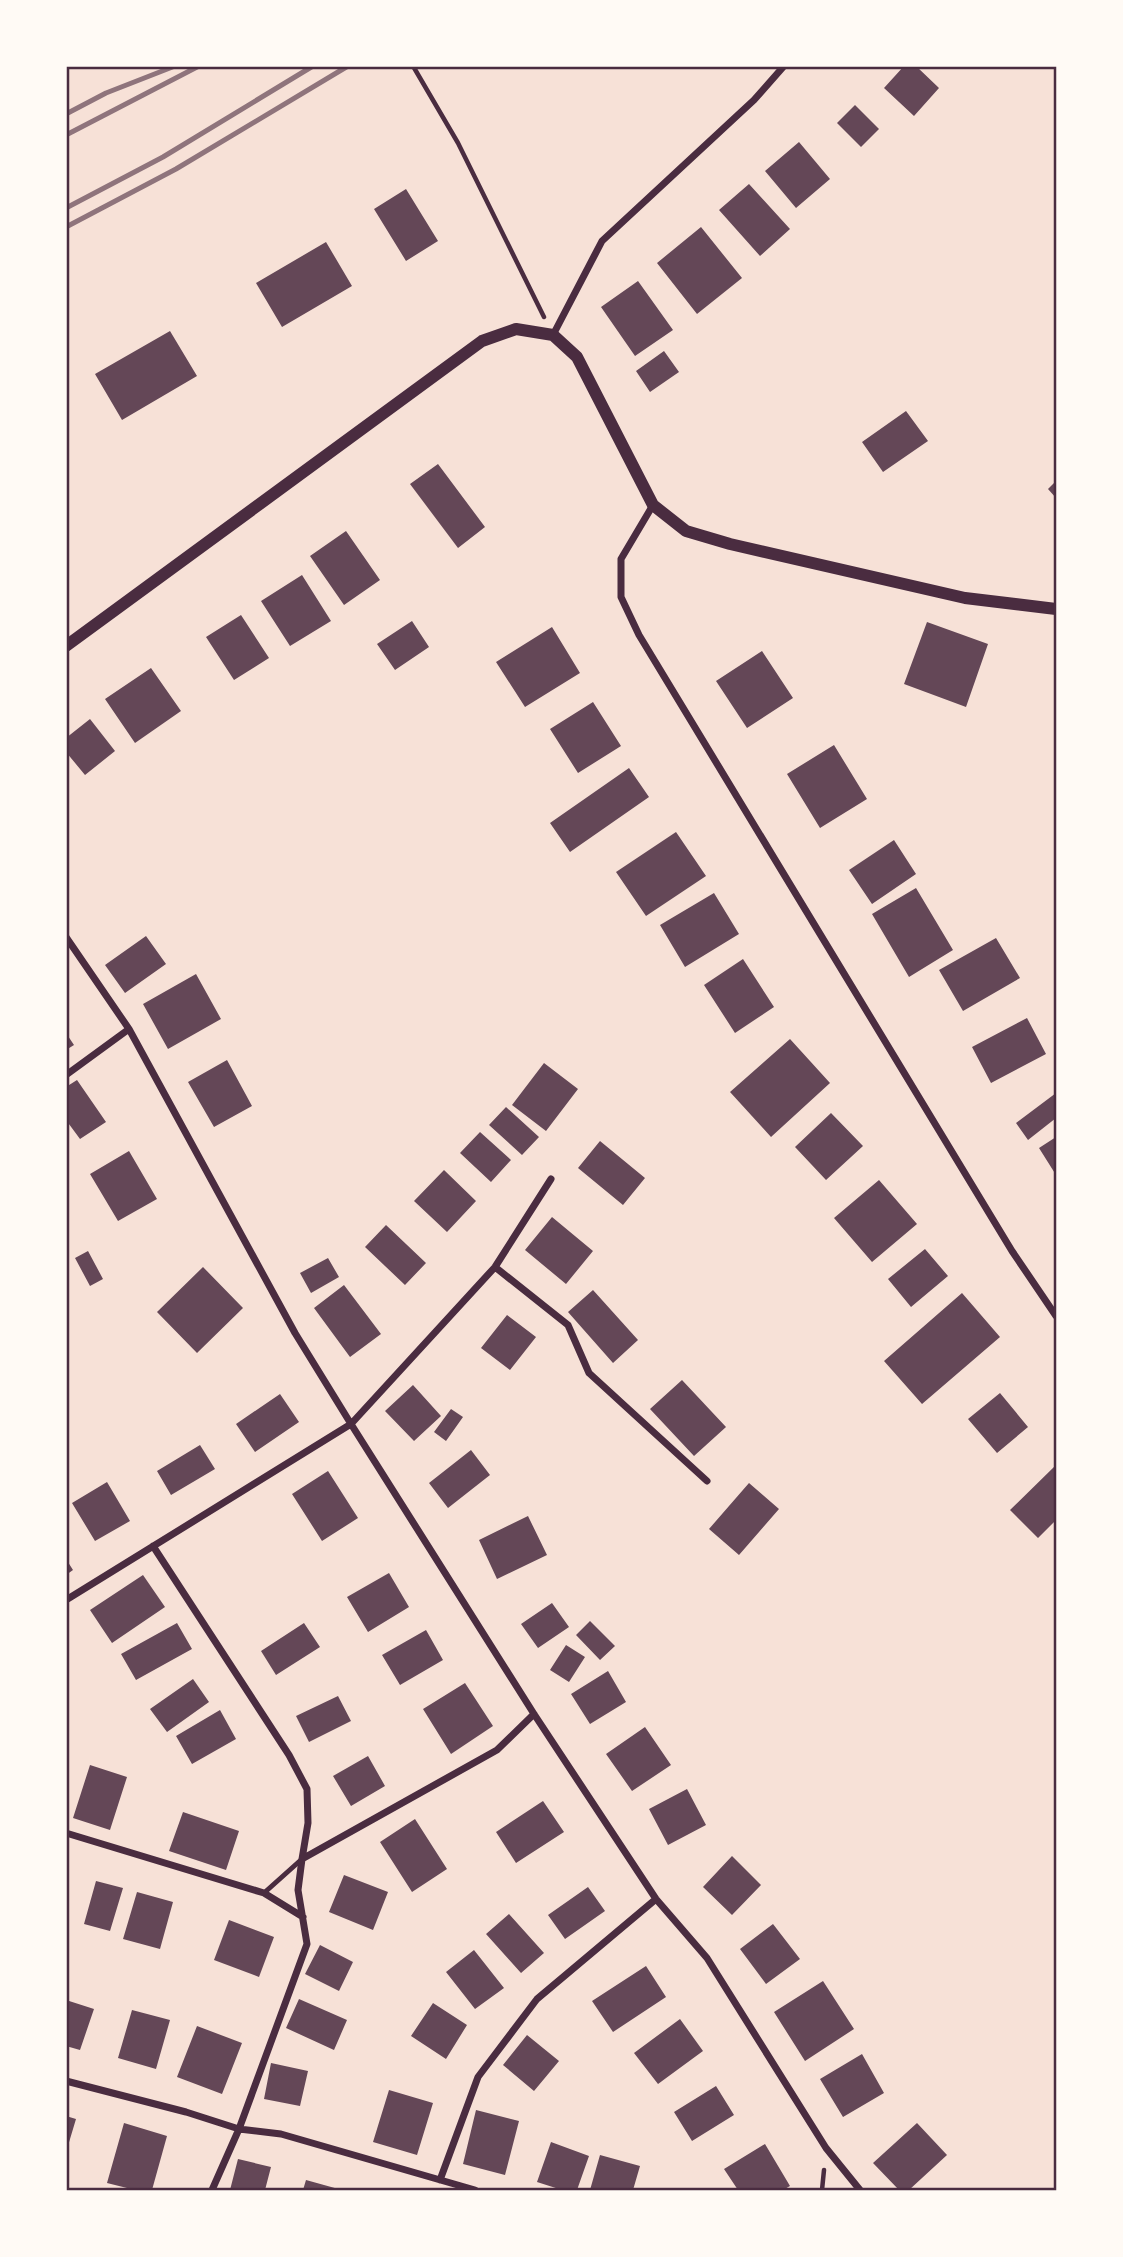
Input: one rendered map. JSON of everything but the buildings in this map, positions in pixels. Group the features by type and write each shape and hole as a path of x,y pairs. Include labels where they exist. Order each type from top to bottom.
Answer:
{"street":[{"path":"553,335 602,241 754,100 784,66"},
{"path":"66,646 482,341 516,329 553,335 577,357 653,505 686,531 730,544 965,598 1056,609"},
{"path":"653,505 621,559 621,597 639,635 1012,1251 1056,1316"},
{"path":"66,937 129,1029 295,1334 534,1714 656,1899 707,1958 826,2148 860,2190"},
{"path":"66,1075 129,1029"},
{"path":"66,1600 351,1424 495,1267 551,1179"},
{"path":"495,1267 568,1325 589,1373 707,1481"},
{"path":"153,1546 289,1755 307,1789 309,1823 298,1890 307,1944 239,2129 212,2190"},
{"path":"302,1859 497,1750 534,1714"},
{"path":"66,1833 264,1893 303,1917"},
{"path":"440,2180 478,2077 537,1999 656,1899"},
{"path":"66,2081 186,2112 239,2129 281,2134 475,2190"}],"lane":[{"path":"264,1893 302,1859"}],"path":[{"path":"414,66 458,143 553,335"}],"railway":[{"path":"66,114 106,93 175,66"},
{"path":"66,135 199,66"},
{"path":"66,208 163,157 313,66"},
{"path":"66,227 176,169 348,66"}]}
